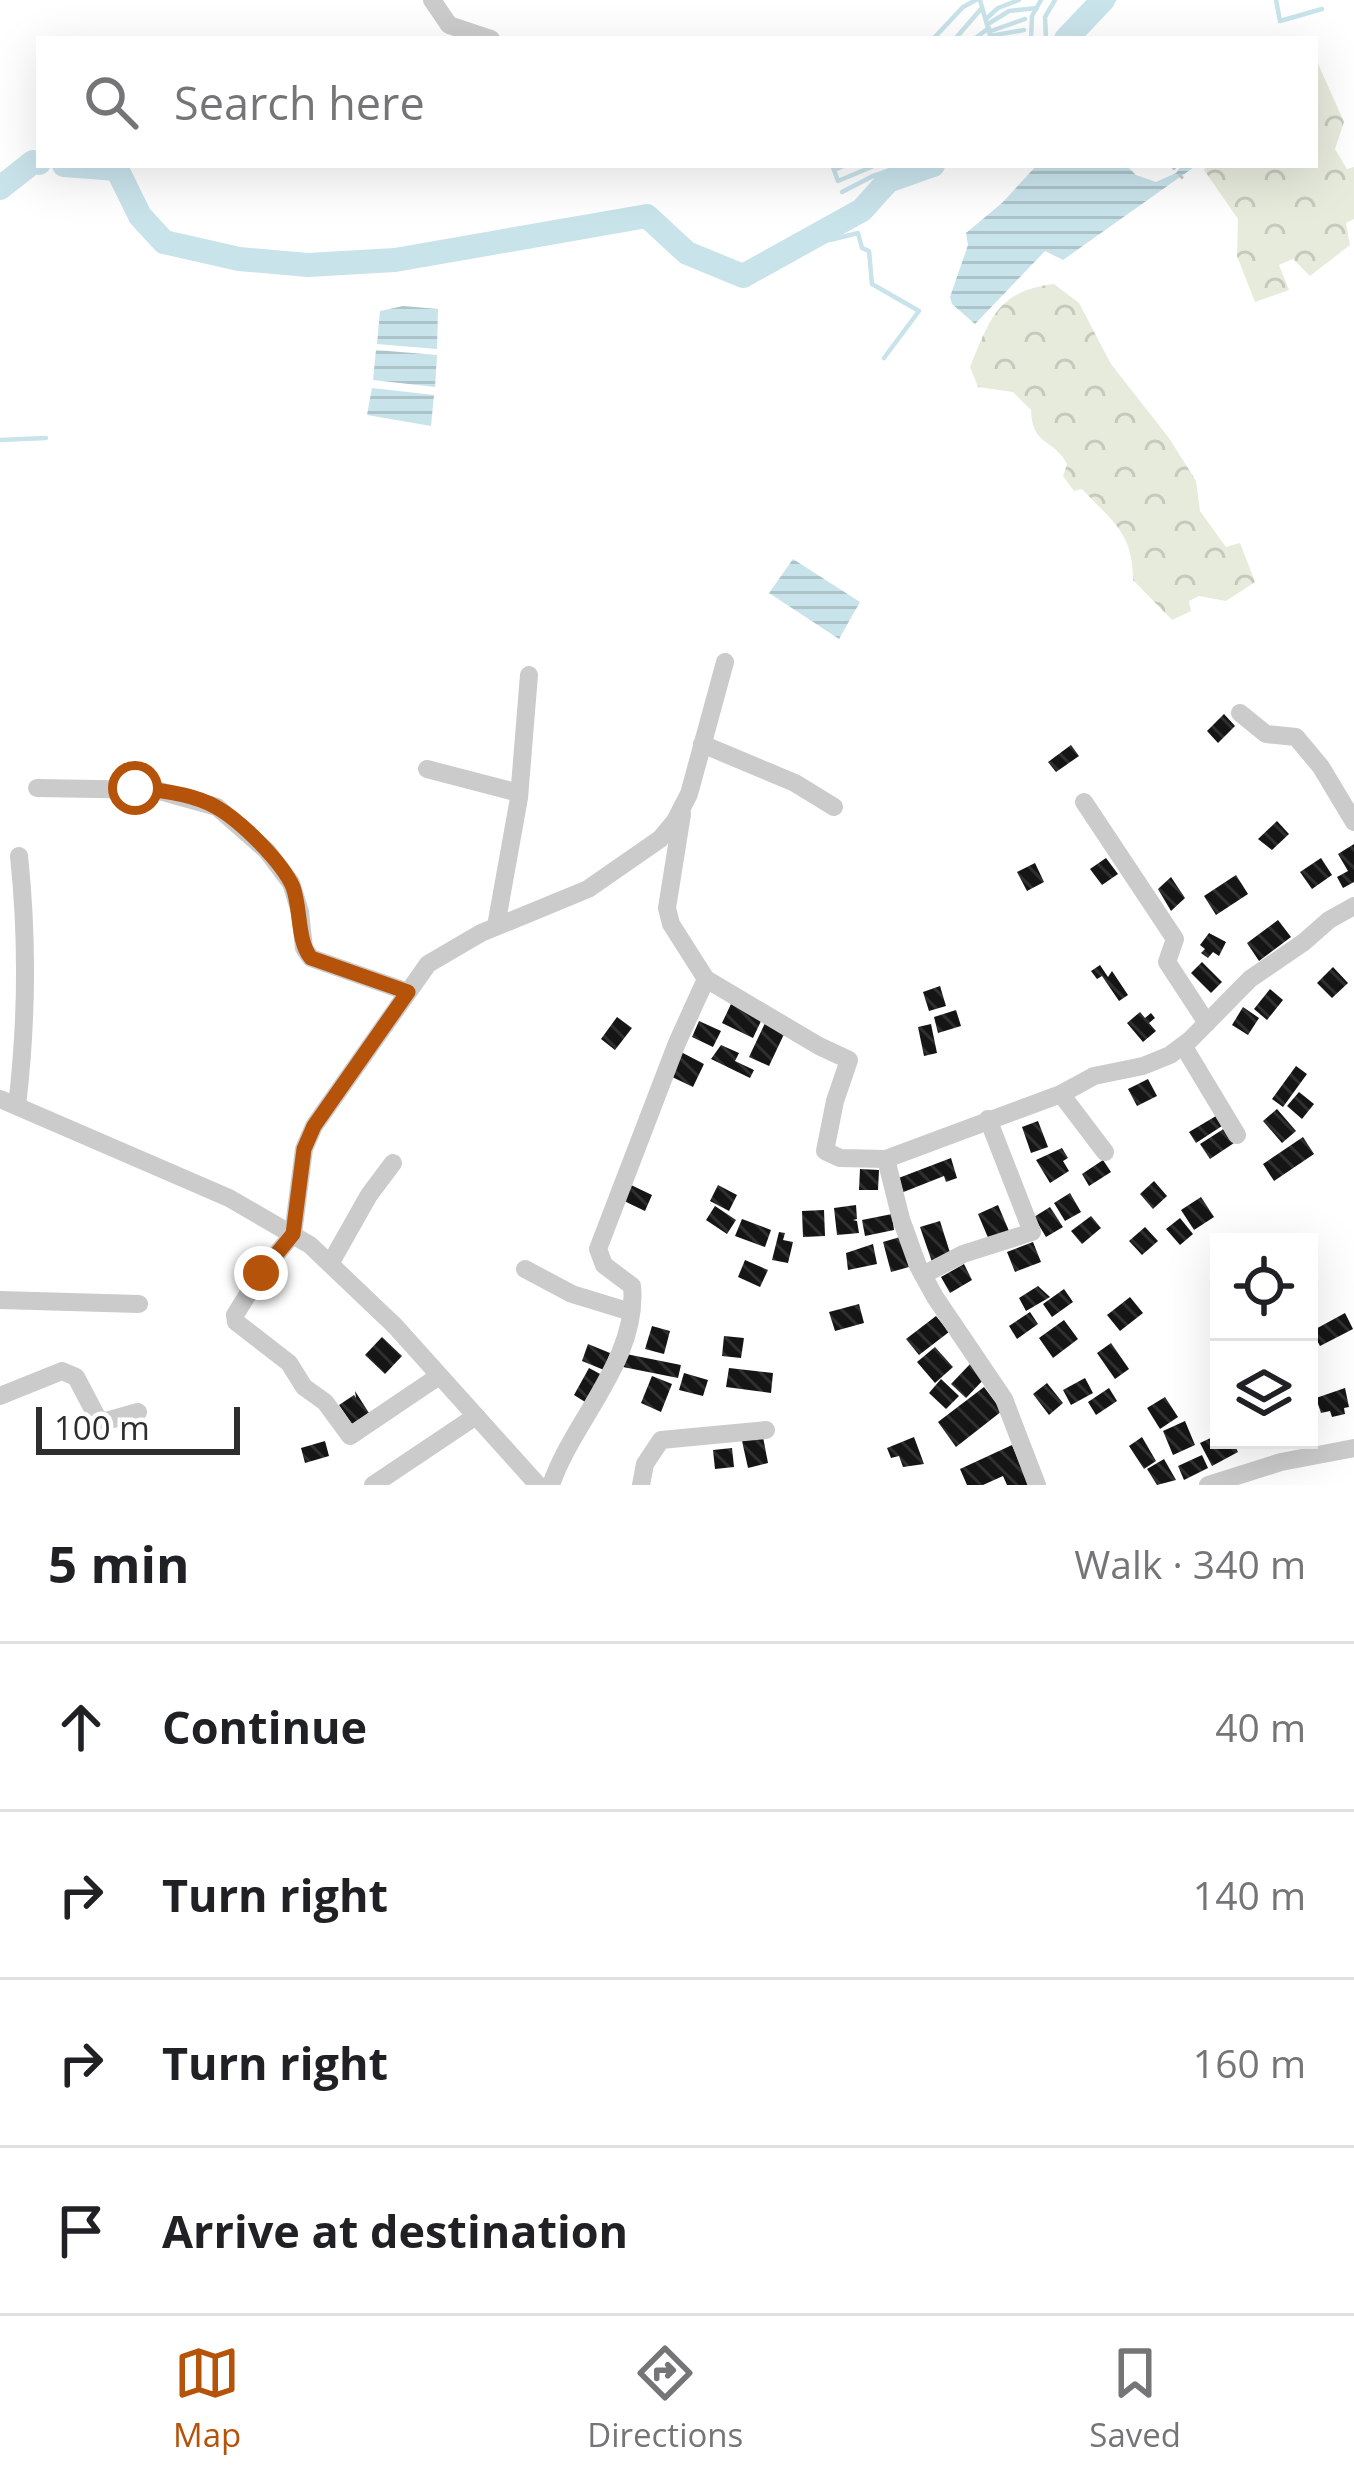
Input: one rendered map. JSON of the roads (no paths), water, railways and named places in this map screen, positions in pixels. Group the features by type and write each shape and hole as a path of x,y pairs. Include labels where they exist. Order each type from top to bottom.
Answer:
{"street":[{"path":"432,0 449,25 482,36"},
{"path":"725,662 682,810 667,908 671,924 706,980 849,1060 824,1148 840,1158 886,1160 1061,1094 1094,1076 1143,1066 1184,1047 1250,979 1354,906"},
{"path":"496,926 519,793 529,675"},
{"path":"1240,713 1266,734 1296,737 1321,767 1354,822"},
{"path":"702,744 795,783 834,807"},
{"path":"428,770 519,793"},
{"path":"37,788 156,790 217,807 267,851 291,883 301,912 304,948 311,958 408,992"},
{"path":"1084,802 1174,939 1167,962 1207,1023"},
{"path":"439,1376 388,1414 348,1435 325,1402 304,1387 289,1363 234,1318 261,1273 293,1234 304,1149 314,1126 431,961 496,926 588,889 660,838 682,810"},
{"path":"19,856 28,993 9,1102 229,1198 293,1234 395,1326 538,1485"},
{"path":"551,1485 562,1453 604,1390 631,1312 632,1286 604,1265 598,1249 706,980"},
{"path":"1184,1047 1237,1135"},
{"path":"1061,1094 1105,1152"},
{"path":"923,1275 963,1254 1032,1232 988,1119"},
{"path":"886,1160 901,1219 923,1275 1004,1399 1037,1485"},
{"path":"330,1264 393,1163"},
{"path":"525,1268 572,1294 631,1312"},
{"path":"0,1300 139,1304"},
{"path":"0,1396 62,1371 76,1377 98,1418 106,1421 138,1412"},
{"path":"373,1485 476,1416"},
{"path":"641,1485 645,1464 661,1440 670,1436 766,1430"},
{"path":"1208,1485 1353,1450"}],"water":[{"path":"1034,168 1129,168 1156,182 1180,168 1193,168 1063,260 1045,251 975,324 950,297 968,245 966,233"},
{"path":"403,306 438,309 437,349 377,344 380,311"},
{"path":"376,350 437,355 435,387 373,380"},
{"path":"372,388 434,395 431,426 367,415"},
{"path":"793,559 860,602 839,639 769,593"}],"waterway":[{"path":"936,36 976,0"},
{"path":"980,0 990,36"},
{"path":"987,18 1019,0"},
{"path":"1031,36 1032,16 1041,0"},
{"path":"1046,36 1045,17 1055,0"},
{"path":"1069,36 1103,0"},
{"path":"1097,16 1114,0"},
{"path":"1276,0 1280,21 1322,9"},
{"path":"988,24 1009,11 1037,8"},
{"path":"958,36 981,9"},
{"path":"991,31 1025,19"},
{"path":"978,36 989,28"},
{"path":"990,36 1024,30"},
{"path":"0,188 36,162"},
{"path":"104,168 117,169 140,216 164,242 239,259 308,265 395,260 647,216 687,253 743,276 862,210 888,181 925,168"},
{"path":"833,168 839,168"},
{"path":"834,170 838,181 869,168"},
{"path":"842,192 898,168"},
{"path":"820,236 830,240 858,233 862,248 869,251 872,284 919,311 884,358"},
{"path":"0,440 46,438"}]}
